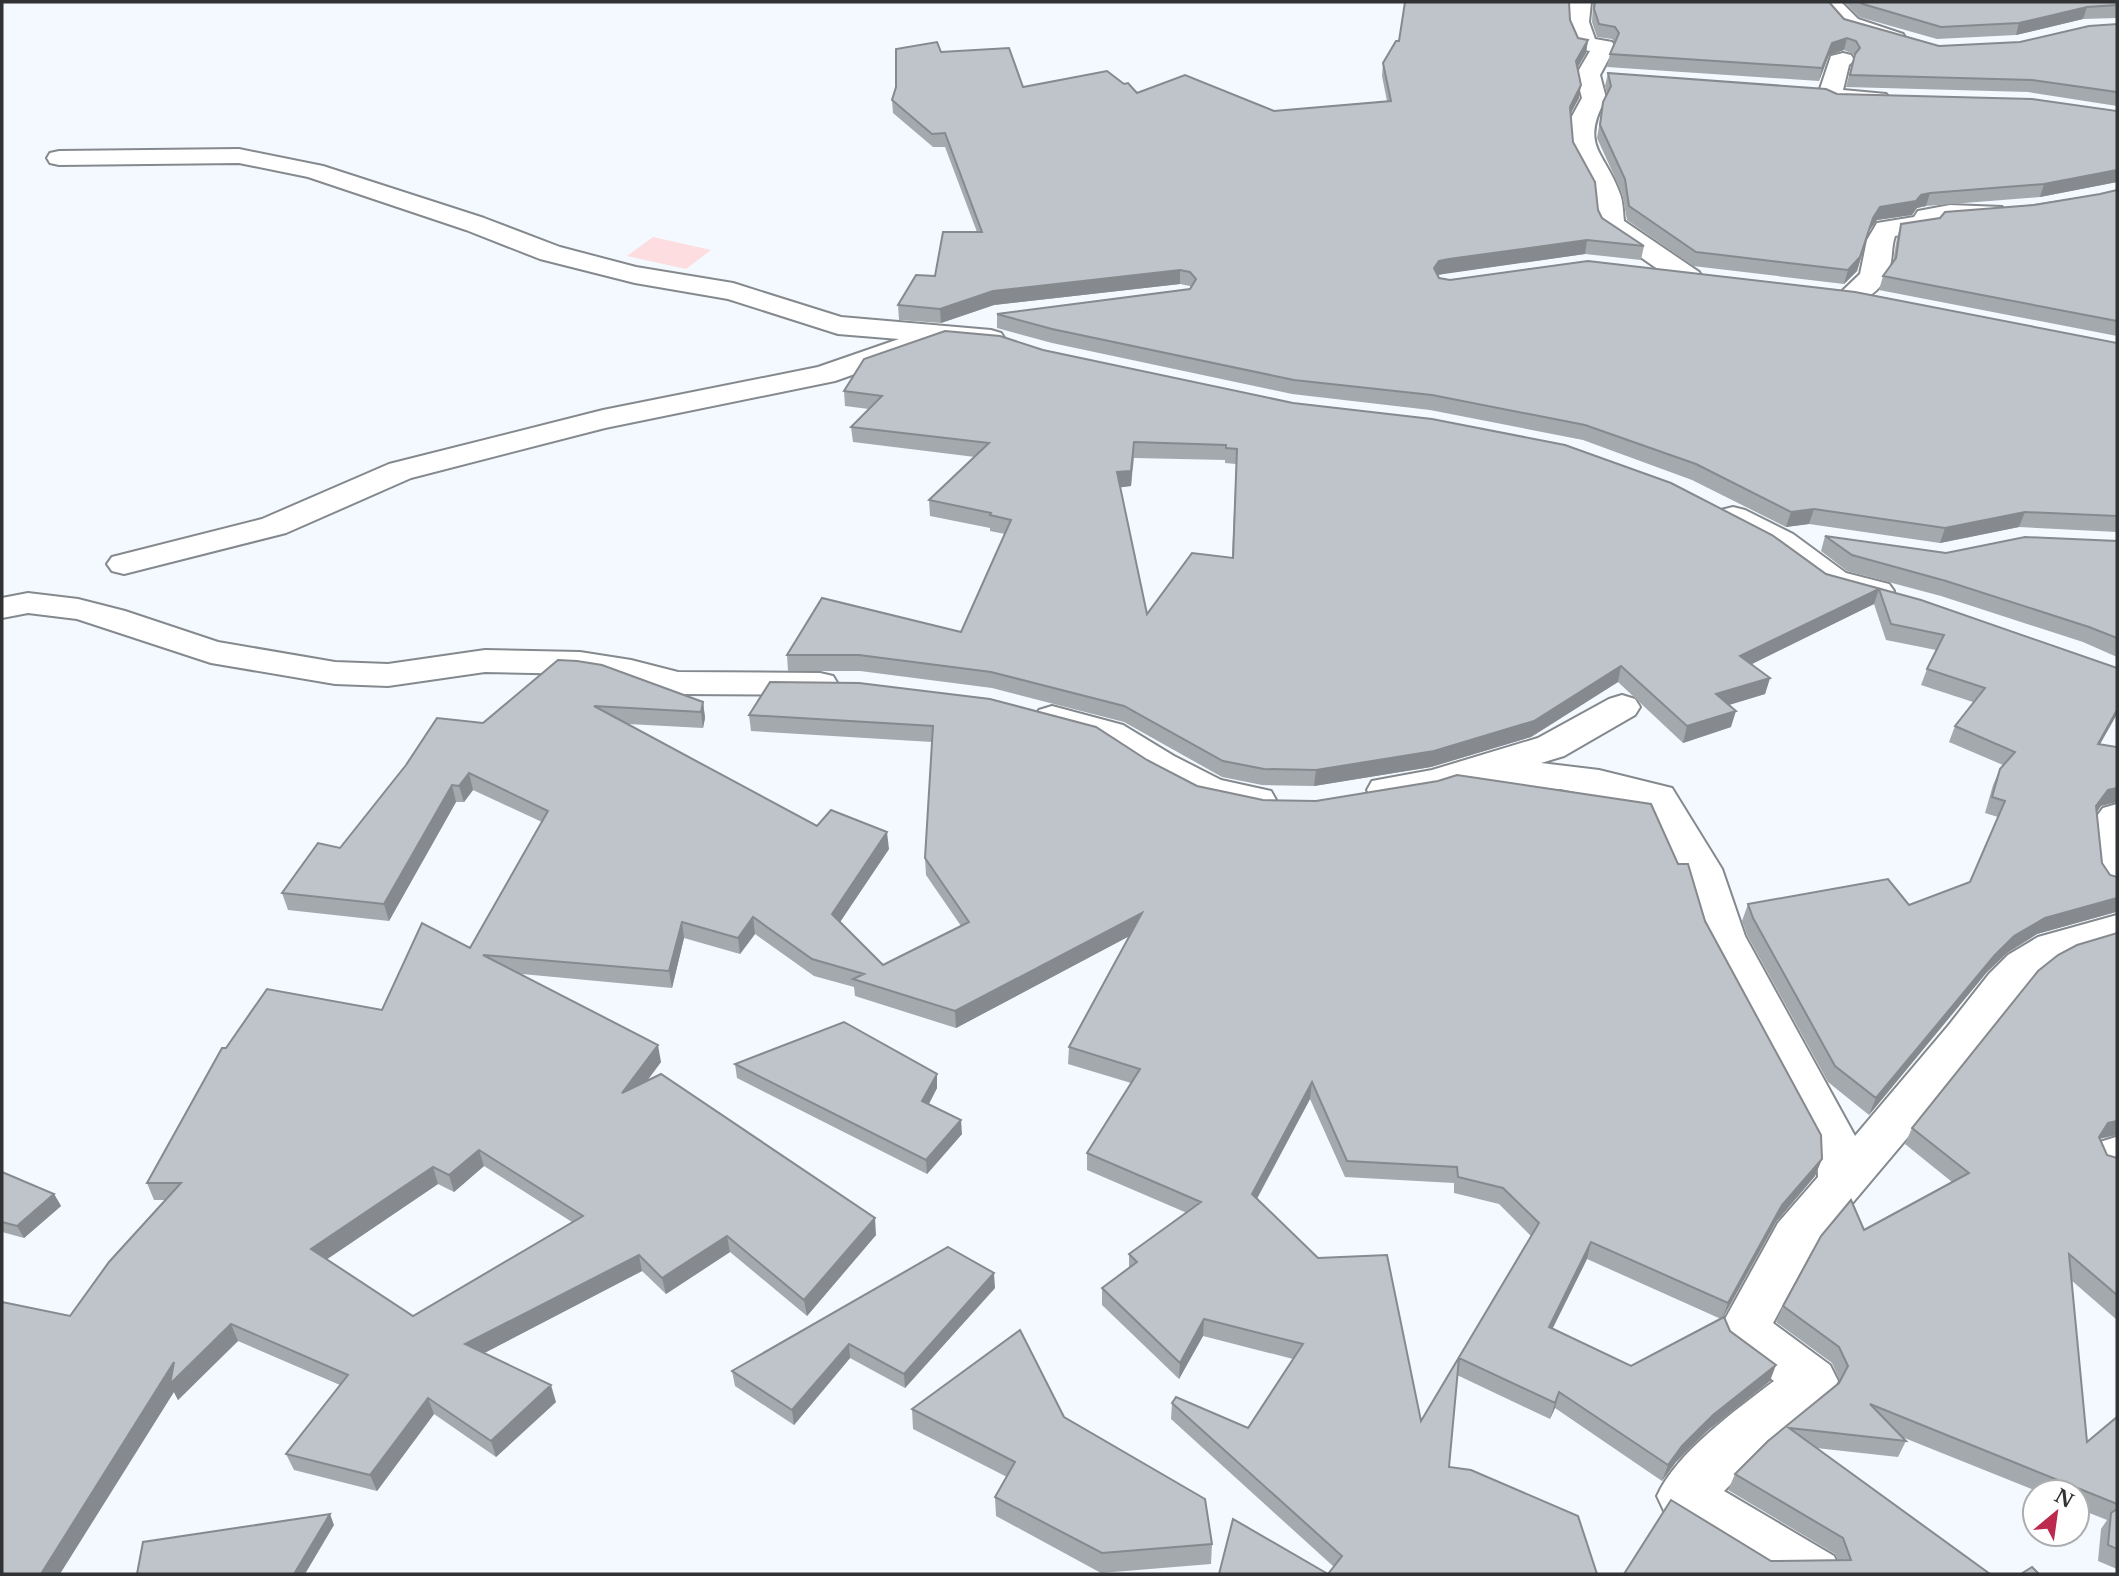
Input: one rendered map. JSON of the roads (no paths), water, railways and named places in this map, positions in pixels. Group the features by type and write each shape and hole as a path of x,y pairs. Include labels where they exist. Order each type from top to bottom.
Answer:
{"street":[{"path":"1580,2 1578,22 1586,44 1604,47 1601,76 1594,98 1582,120 1585,154 1608,195 1611,224 1702,279 1637,271"},
{"path":"1829,2 1850,24 1911,44"},
{"path":"1843,60 1839,61 1831,92 1834,97 1905,99"},
{"path":"1803,90 1831,92"},
{"path":"59,158 239,156 314,171 550,253 635,275 733,291 838,325 944,333 1018,345"},
{"path":"1891,303 1838,294 1870,281 1877,270 1875,259 1886,229 1926,223 1927,217 1950,213 2014,211"},
{"path":"124,564 274,526 400,471 603,419 825,375 944,333 1007,316"},
{"path":"1714,507 1782,541 1834,580 1901,598"},
{"path":"1782,541 1809,537 1836,541"},
{"path":"2,608 28,603 78,609 113,618 211,652 335,673 388,675 485,661 580,663 631,671 678,683 847,684"},
{"path":"1435,782 1551,747 1622,708"},
{"path":"1025,710 1110,733 1161,765 1211,791 1262,801 1288,802"},
{"path":"1354,795 1435,782 1532,773 1591,779 1658,797 1702,869 1724,936 1840,1151 1842,1182"},
{"path":"2117,817 2111,824 2117,879"},
{"path":"1814,1574 1684,1496 1741,1438 1812,1381 1745,1330 1795,1237 1885,1134 1967,1034 1997,992 2033,958 2066,943 2117,930"}]}
